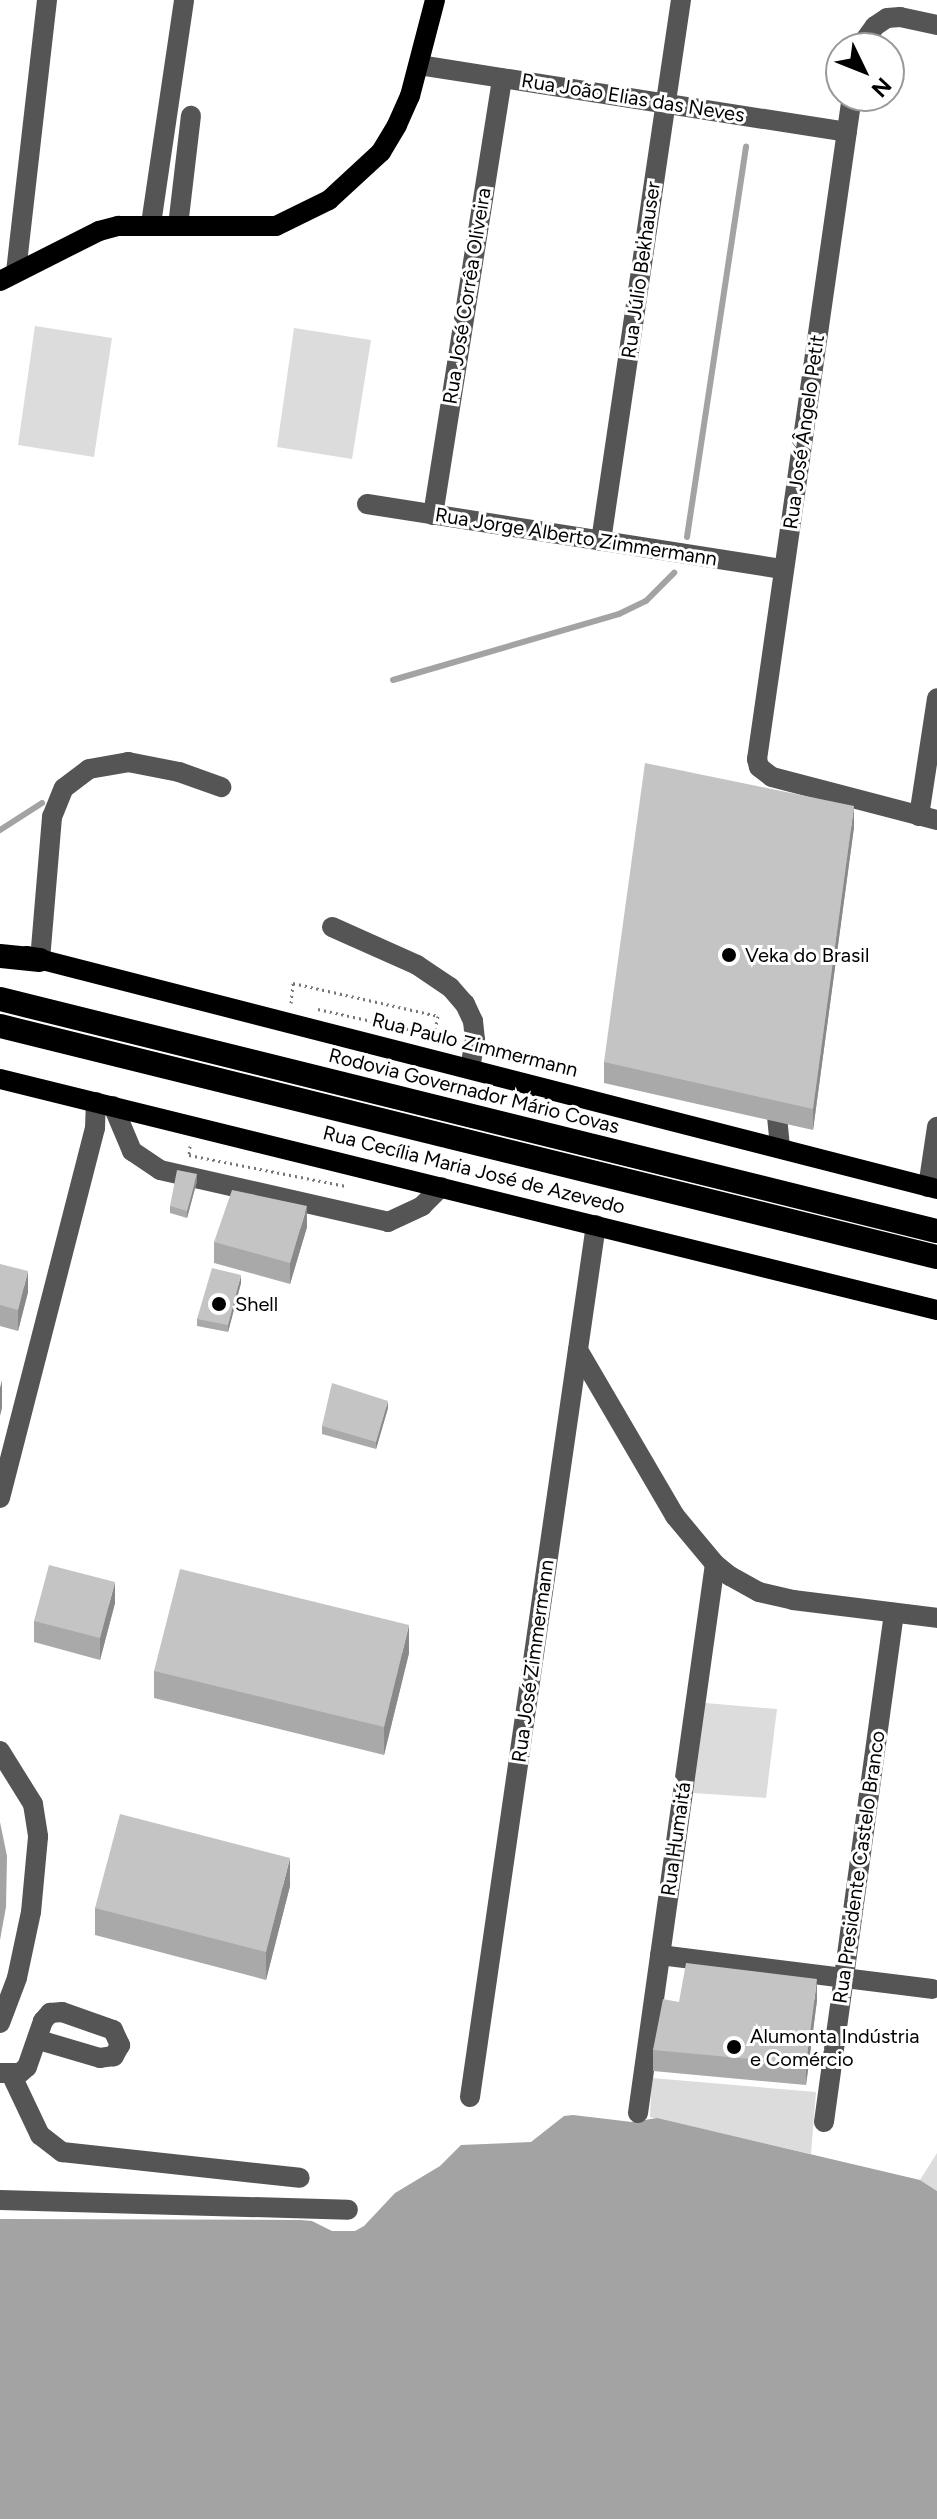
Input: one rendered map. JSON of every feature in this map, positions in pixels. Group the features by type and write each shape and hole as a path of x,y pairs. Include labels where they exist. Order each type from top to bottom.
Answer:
{"highway":[{"path":"0,956 40,960"},
{"name":"Rodovia Governador Mário Covas","path":"0,999 937,1231"},
{"path":"0,1026 937,1257"}],"main road":[{"path":"8,276 99,231 151,224 276,226 329,200 381,152 397,125 419,65 435,0"},
{"name":"Rua Paulo Zimmermann","path":"0,949 932,1188"},
{"name":"Rua Cecília Maria José de Azevedo","path":"0,1079 937,1310"}],"street":[{"path":"8,276 47,0"},
{"path":"151,224 184,0"},
{"name":"Rua Júlio Bekhauser","path":"601,541 681,0"},
{"path":"870,32 887,18 900,17 937,25"},
{"name":"Rua João Elias das Neves","path":"419,65 847,132"},
{"name":"Rua José Corrêa Oliveira","path":"433,515 502,78"},
{"name":"Rua José Ângelo Petit","path":"850,112 784,569 759,767 772,777 928,818"},
{"path":"178,226 191,116"},
{"name":"Rua Jorge Alberto Zimmermann","path":"367,504 784,569"},
{"path":"928,818 937,698"},
{"path":"40,960 52,817 64,788 89,769 128,762 179,772 221,787"},
{"path":"332,927 417,965 450,987 465,1004 473,1021 475,1040 470,1068"},
{"path":"765,1078 773,1089 780,1147"},
{"path":"104,1104 132,1151 160,1170 388,1222 422,1206 441,1187"},
{"path":"0,1498 95,1128 104,1104"},
{"path":"932,1188 937,1127"},
{"name":"Rua José Zimmermann","path":"470,2097 596,1225"},
{"path":"578,1350 665,1499 715,1564 743,1585 778,1597 937,1618"},
{"name":"Rua Humaitá","path":"638,2113 715,1564"},
{"name":"Rua Presidente Castelo Branco","path":"824,2122 894,1613"},
{"path":"0,1751 33,1804 38,1837 31,1912 17,1978 0,2023"},
{"path":"660,1955 932,1989"},
{"path":"39,2040 27,2067 6,2073 40,2135 62,2152 300,2178"},
{"path":"0,2200 348,2210"}],"path":[{"path":"420,1055 425,1033 289,1002 293,983 438,1016"}],"shaded area":[{"path":"35,326 112,338 94,457 18,445"},
{"path":"294,328 371,340 352,459 277,447"},
{"path":"705,1703 777,1709 766,1798 693,1793"},
{"path":"0,1822 7,1856 6,1907 0,1940"},
{"path":"652,2078 816,2092 811,2154 650,2117"},
{"path":"564,2116 632,2122 657,2118 920,2180 937,2191 937,2519 0,2519 0,2219 301,2220 312,2221 332,2231 355,2231 364,2226 395,2193 440,2166 461,2145 531,2142"},
{"path":"937,2153 937,2191 920,2180"}],"building":[{"name":"Veka do Brasil","path":"645,763 854,806 813,1109 604,1062"},
{"path":"177,1170 197,1174 187,1211 170,1206"},
{"path":"232,1190 307,1206 290,1263 214,1242"},
{"path":"0,1264 28,1271 18,1310 0,1305"},
{"name":"Shell","path":"212,1268 241,1275 228,1325 197,1319"},
{"path":"332,1383 388,1401 376,1442 322,1426"},
{"path":"49,1565 115,1582 100,1638 34,1621"},
{"path":"180,1569 409,1625 384,1727 154,1671"},
{"path":"120,1814 290,1858 266,1952 95,1908"},
{"name":"Alumonta Indústria e Comércio","path":"686,1963 817,1979 806,2064 653,2050 663,1999 679,2002"}],"waterway":[{"path":"687,537 746,146"},
{"path":"393,680 619,614 646,601 674,573"},
{"path":"0,830 42,803"}],"place":[{"name":"Veka do Brasil","path":"729,955"},
{"name":"Shell","path":"219,1304"},
{"name":"Alumonta Indústria e Comércio","path":"734,2047"}]}
